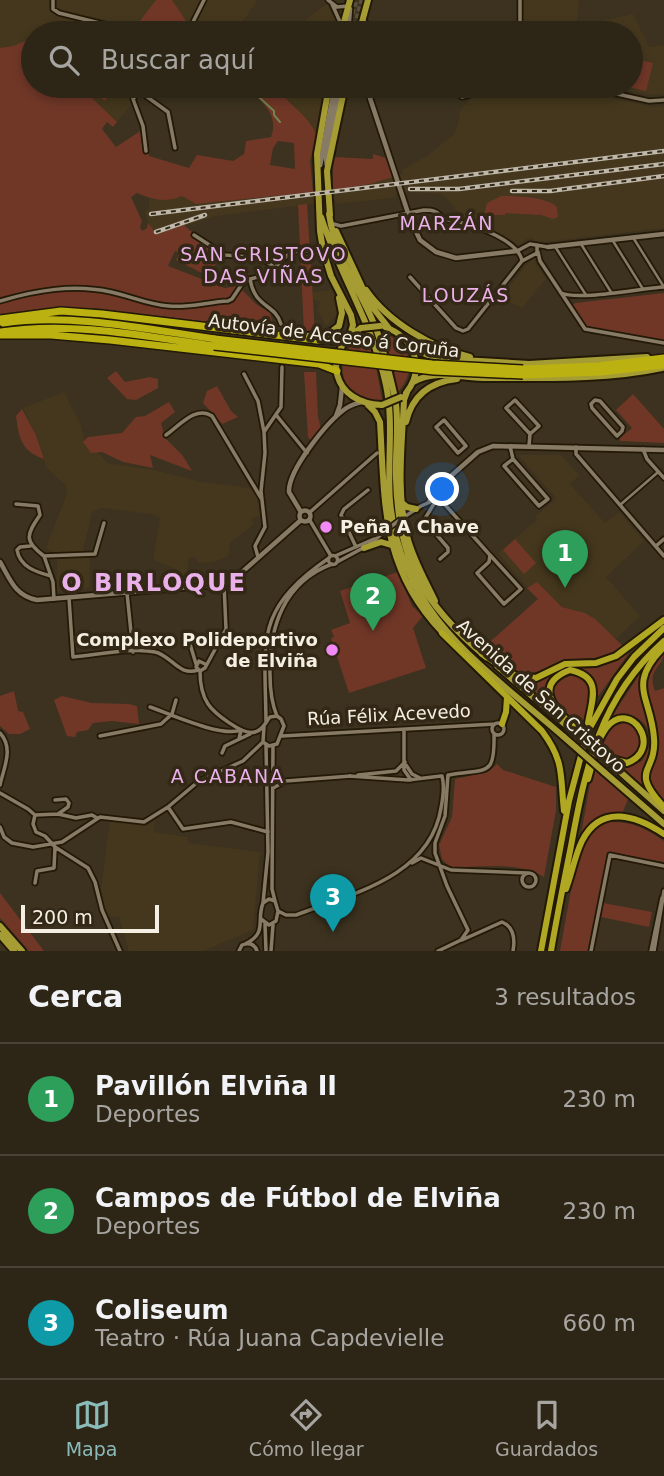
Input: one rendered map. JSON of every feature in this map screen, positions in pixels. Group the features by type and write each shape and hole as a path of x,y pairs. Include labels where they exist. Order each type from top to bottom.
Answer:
{"highway":[{"path":"0,320 20,315 61,312 102,314 292,337 333,341 348,338"},
{"name":"Autovía de Acceso á Coruña","path":"0,320 94,322 215,342"},
{"name":"Autovía de Acceso á Coruña","path":"0,333 65,328 523,372 601,372 664,366"},
{"path":"0,333 121,341 318,364 337,371"},
{"name":"Autovía de Acceso á Coruña","path":"523,372 598,366 664,356"},
{"path":"482,654 516,676 536,678 565,664 596,663 616,656 663,623"},
{"path":"587,733 617,679 663,623"},
{"path":"442,633 542,731 552,745 560,761 565,820"},
{"path":"551,951 587,765 604,720 618,694 634,671 664,640"},
{"path":"455,641 463,654"},
{"path":"664,647 647,667 642,684 655,741 645,776 650,790 664,809"},
{"path":"541,951 565,820 579,758 587,733 593,702 593,686 583,674 570,670 552,681 550,694 556,710 568,724 589,744 608,760 627,763 640,757 646,749 648,739 646,731 639,723 624,719 611,723 606,728 598,743 575,821"},
{"path":"499,724 506,712 507,697"},
{"path":"560,903 583,839 600,821 614,816 628,817 648,824 664,834"}],"main road":[{"path":"362,19 369,0"},
{"path":"346,21 350,2"},
{"path":"292,337 327,335 339,326 342,320 341,306 323,250 320,231 317,154 327,98"},
{"path":"318,176 337,98"},
{"path":"338,98 327,171 329,214 345,254 384,326"},
{"name":"Avenida de San Cristovo","path":"329,214 338,253 380,340 390,376 396,405 397,502 402,538 413,568 441,616 482,654 568,724"},
{"name":"Avenida de San Cristovo","path":"321,217 333,254 377,348 390,416 390,501 400,552 424,603 455,641 664,824"},
{"path":"345,254 372,299 395,319 450,352 485,361"},
{"path":"331,276 351,315 353,325 338,355 337,371 342,387 375,412 380,422 385,530 411,591 426,615 442,633 455,641"},
{"path":"348,338 361,328 384,326 398,332 413,349 416,360 413,382 404,400 401,502 416,563 441,616"},
{"path":"413,349 428,355 544,364 664,356"},
{"path":"413,382 430,374 483,378 591,377 664,366"},
{"path":"402,438 409,411 425,390 443,382 483,378"},
{"path":"365,404 382,405 407,392"},
{"path":"401,502 407,507 418,507"},
{"path":"360,547 381,542 391,545"},
{"name":"Avenida de San Cristovo","path":"608,760 664,809"},
{"path":"0,926 22,951"},
{"path":"0,935 14,951"}],"street":[{"path":"52,0 53,9 59,13 91,21"},
{"path":"194,21 204,0"},
{"path":"520,0 520,21"},
{"path":"330,2 341,7 350,2"},
{"path":"330,2 339,21"},
{"path":"134,98 143,126 146,151"},
{"path":"149,98 168,112 175,148"},
{"path":"370,98 408,214 420,240 443,255 456,258 525,252 662,234 664,240"},
{"path":"635,98 664,100"},
{"path":"334,224 348,225 424,210 436,211 447,220 463,223 499,237 517,251 522,261"},
{"path":"338,237 340,231 348,225"},
{"path":"194,235 225,255 261,258 274,267"},
{"path":"559,292 568,296 664,287 633,237"},
{"path":"612,240 643,289"},
{"path":"580,243 611,292"},
{"path":"411,277 456,328 463,331 468,329 522,261 530,244 537,249 540,261 569,308 580,324 589,331 664,343"},
{"path":"555,246 584,295"},
{"path":"0,301 40,291 89,288 164,306 228,301 242,284 267,275 291,252 323,250"},
{"path":"250,279 258,301 276,314 281,324"},
{"path":"569,308 571,300 584,295"},
{"path":"264,432 277,416 282,399 282,368"},
{"path":"244,374 258,401 264,432 262,500 265,527 256,546 258,557"},
{"path":"334,419 340,405 342,387"},
{"path":"529,446 530,434 539,426 515,400 506,408 530,434"},
{"path":"616,448 617,436 623,427 600,401 595,400 591,404 592,408 617,436"},
{"path":"0,562 13,586 24,596 37,600 225,584 301,520 301,512 291,498 289,486 293,472 334,419 346,408 365,404"},
{"path":"166,435 197,413 212,416 262,500"},
{"path":"277,416 307,453"},
{"path":"444,420 466,446 463,449 458,453 436,427 444,420"},
{"path":"510,446 513,459 548,499 539,506 504,466 513,459"},
{"path":"427,503 435,489 488,447 664,450"},
{"path":"576,447 576,453 664,556"},
{"path":"463,449 471,458"},
{"path":"643,449 664,478"},
{"path":"335,563 309,519 309,513 377,453"},
{"path":"620,505 658,472"},
{"path":"440,559 448,552 448,548 424,521 426,513 438,499 443,483"},
{"path":"435,489 441,492"},
{"path":"360,547 341,515 344,509 368,490"},
{"path":"432,495 438,499 496,561 521,589 504,604 477,573 489,562 496,561"},
{"path":"271,951 273,925 278,911 272,889 273,746 282,736 284,726 276,716 272,704 270,649 274,628 285,604 309,577 360,547 418,507 438,499"},
{"path":"16,504 38,506 40,515 30,530 28,540 30,546 44,556 51,576 54,599"},
{"path":"418,507 426,513"},
{"path":"301,512 305,510 309,513"},
{"path":"301,520 305,522 309,519"},
{"path":"44,556 95,554 104,523"},
{"path":"262,736 265,724 265,643 276,608 293,585 311,569 332,556 360,547 385,530"},
{"path":"656,546 664,539"},
{"path":"30,546 20,547 17,550 19,557 32,570 51,576"},
{"path":"489,562 490,555"},
{"path":"332,556 335,563"},
{"path":"69,598 73,657 159,652 190,672 205,668 225,633 225,584"},
{"path":"127,593 133,652"},
{"path":"187,634 206,700 212,708 241,730 262,736 265,743 268,832 263,903 257,936 239,951"},
{"path":"196,664 201,661 205,664"},
{"path":"100,736 161,724 172,714 176,701"},
{"path":"150,707 211,729 237,733 241,730"},
{"path":"239,738 255,732 270,717 276,716"},
{"path":"223,730 230,722"},
{"path":"349,776 411,780 482,770 491,764 495,755 495,733 504,732 499,724"},
{"name":"Rúa Félix Acevedo","path":"282,736 499,724 495,733 482,725"},
{"name":"Rúa Félix Acevedo","path":"284,726 297,734"},
{"path":"222,753 225,746 234,744 239,738 241,730"},
{"path":"404,730 405,772 411,780"},
{"path":"0,733 6,741 8,754 0,785"},
{"path":"265,743 273,746"},
{"path":"0,827 5,837 16,845 33,847 54,846 97,818 111,816 144,822 168,807 199,780 239,763 265,743"},
{"path":"272,789 286,781 393,771 400,769 405,762"},
{"path":"405,762 412,774 426,778"},
{"path":"272,771 275,776 286,781"},
{"path":"448,775 445,816 435,843 439,867 468,930 477,933"},
{"path":"401,872 433,835 442,807 442,776"},
{"path":"0,793 35,815 58,814 76,818 92,815 97,818"},
{"path":"55,800 66,799 69,803 68,807 58,814"},
{"path":"168,807 183,829 231,822 268,832"},
{"path":"35,815 33,824 36,832 88,868 120,951"},
{"path":"35,883 37,871 54,868 54,846"},
{"path":"591,951 610,855 664,866"},
{"path":"278,911 290,916 296,915 381,883 421,858 455,871 514,872 528,873 535,876 534,884 527,887 514,872"},
{"path":"444,879 455,871"},
{"path":"522,880 528,873"},
{"path":"655,951 664,894"},
{"path":"655,951 664,894"},
{"path":"263,903 268,899 275,901"},
{"path":"261,919 265,924 266,951"},
{"path":"438,951 505,923 514,939 513,951"},
{"path":"265,924 273,925"},
{"path":"461,940 468,930"},
{"path":"245,944 254,945 257,951"}],"shaded area":[{"path":"0,0 258,0 243,21 21,21 21,45 0,48"},
{"path":"156,0 172,0 186,21 140,21"},
{"path":"524,0 579,0 577,21 524,21"},
{"path":"327,4 336,21 306,21"},
{"path":"633,14 636,21 600,21"},
{"path":"643,35 649,47 664,45 664,94 643,94"},
{"path":"21,43 21,98 92,98 117,122 113,127 107,122 102,129 116,147 145,128 149,156 189,168 197,155 233,161 244,154 246,141 271,137 271,114 258,98 285,98 303,115 316,134 310,161 313,192 196,204 182,196 160,200 137,193 131,197 142,221 142,231 147,228 148,223 157,234 184,225 193,233 192,236 222,255 208,276 176,260 180,253 175,251 168,266 225,288 238,286 256,304 270,313 275,330 95,308 39,309 0,314 0,48","holes":["278,141 294,143 295,169 270,165 273,148"]},
{"path":"643,61 653,63 646,91 643,90"},
{"path":"91,98 106,101 108,98 137,98 117,122"},
{"path":"264,98 324,98 315,143"},
{"path":"471,98 610,98 652,107 664,106 664,228 544,242 536,242 533,238 517,245 463,221 463,214 454,209 442,194 412,192 395,194 396,197 337,204 336,201 216,216 157,234 148,223 145,211 149,210 149,199 170,200 182,196 196,204 370,184 403,173 402,170 427,156 451,137 456,131 459,112"},
{"path":"373,154 386,158 393,177 333,190 333,157 373,159"},
{"path":"501,196 546,201 557,207 558,217 553,219 541,215 505,213 486,215 487,203"},
{"path":"307,204 315,333 304,332 298,205"},
{"path":"533,259 546,279 522,308 500,298 528,263"},
{"path":"332,290 339,312 326,326 317,309 320,302 312,299 312,292"},
{"path":"664,293 664,341 592,329 583,324 572,306 575,303"},
{"path":"381,333 399,343 408,358 408,375 397,393 393,364"},
{"path":"365,334 375,361 382,400 367,400 356,395 348,387 344,377 346,353 353,343"},
{"path":"116,371 125,382 150,377 158,379 158,388 136,400 127,399 107,378"},
{"path":"304,372 316,372 321,429 311,441 308,437"},
{"path":"217,386 231,411 238,417 222,424 203,403 207,391"},
{"path":"64,392 81,425 86,448 99,453 108,463 155,470 201,482 251,488 257,496 260,516 252,518 253,525 230,543 228,556 213,562 197,563 196,557 189,557 185,584 175,585 178,570 153,560 160,518 152,514 102,508 92,512 83,551 90,554 89,588 57,591 57,555 46,548 67,487 46,467 38,439 23,408"},
{"path":"633,394 664,429 664,443 620,441 632,428 616,410"},
{"path":"169,402 175,412 161,423 165,438 183,456 192,471 150,455 153,468 123,462 102,452 91,453 83,442 88,437 122,433 136,417 145,416"},
{"path":"22,409 36,435 44,459 30,452 22,443 16,416"},
{"path":"518,455 561,455 579,475 570,484 605,523 619,512 644,541 606,577 640,616 616,639 585,613 563,607 537,583 528,588 498,553 537,520 535,517 556,498"},
{"path":"515,539 536,563 524,574 503,550"},
{"path":"398,572 412,606 423,616 413,628 426,668 349,693 331,638 334,637 331,630 350,623 340,591"},
{"path":"537,582 562,607 585,613 595,619 624,647 602,656 563,661 533,673 509,669 484,647 538,599 527,588"},
{"path":"631,650 597,698 593,683 586,674 576,669 566,668 550,679 547,690 548,704 522,682 536,680 565,666 605,665"},
{"path":"664,651 654,673 653,684 655,691 664,688 664,803 652,789 648,777 659,741 644,684 650,666"},
{"path":"641,672 640,697 652,731 651,752 643,771 645,788 618,765 628,767 642,761 651,743 647,728 643,722 631,717 609,721"},
{"path":"577,675 584,680 590,693 587,713 580,727 560,711 552,692 561,680"},
{"path":"14,691 18,711 23,712 30,729 20,734 9,734 0,726 0,696"},
{"path":"62,696 92,703 137,706 139,724 112,721 93,723 88,730 77,732 75,737 67,736 54,700"},
{"path":"624,723 637,726 645,740 637,755 625,761 615,758 600,745 614,726"},
{"path":"497,764 503,770 556,787 556,810 544,877 523,868 450,867 442,859 439,845 452,817 455,779 488,772"},
{"path":"593,768 628,799 622,814 609,815 580,840"},
{"path":"110,820 147,826 155,820 154,832 188,837 188,843 260,852 253,930 203,951 129,951 119,917 106,916 102,909 101,889"},
{"path":"608,822 638,826 664,841 664,862 609,852 588,951 560,951 578,863 588,839"},
{"path":"0,893 44,951 29,951 0,918"},
{"path":"603,903 652,912 649,927 601,917"}],"waterway":[{"path":"260,98 274,111 280,122"}],"tunnel":[{"path":"350,21 356,0"},
{"path":"356,21 362,0"},
{"path":"281,324 282,348"}],"railway":[{"path":"151,214 664,151"},
{"path":"410,189 459,189 664,164"},
{"path":"512,191 550,191 664,176"},
{"path":"156,232 205,215"}],"place":[{"name":"Peña A Chave","path":"326,527"},
{"name":"Pavillón Elviña II","path":"565,588"},
{"name":"Campos de Fútbol de Elviña","path":"373,631"},
{"name":"Complexo Polideportivo de Elviña","path":"332,650"},
{"name":"Coliseum","path":"333,932"}],"district":[{"name":"MARZÁN","path":"447,223"},
{"name":"SAN CRISTOVO DAS VIÑAS","path":"264,265"},
{"name":"LOUZÁS","path":"466,295"},
{"name":"O BIRLOQUE","path":"154,583"},
{"name":"A CABANA","path":"228,776"}]}
